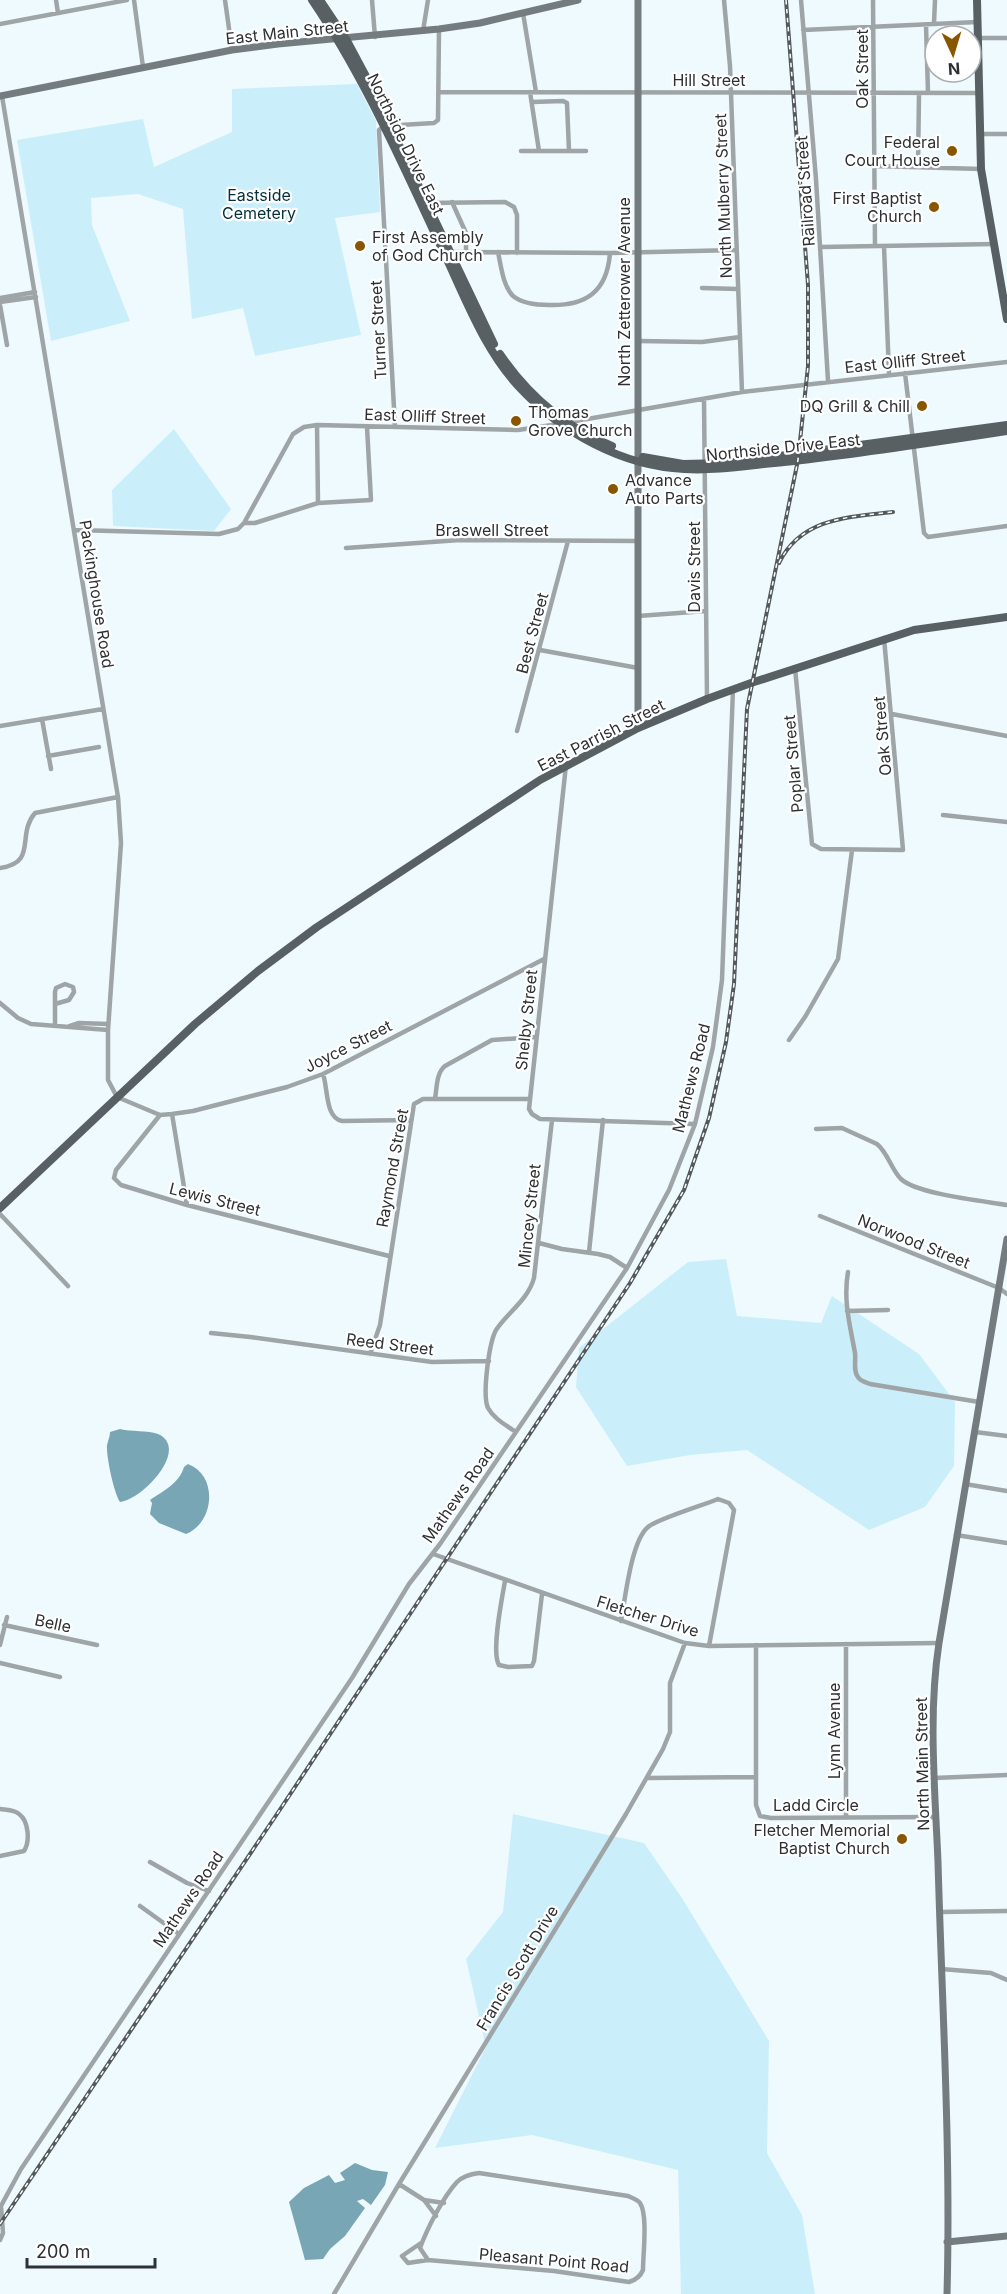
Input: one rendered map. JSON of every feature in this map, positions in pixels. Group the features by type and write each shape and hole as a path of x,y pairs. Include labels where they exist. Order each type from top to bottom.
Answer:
{"main road":[{"name":"Northside Drive East","path":"312,0 387,126"},
{"name":"Northside Drive East","path":"320,0 346,39 475,319 496,357 519,387 563,423 637,458 706,467 1007,430"},
{"path":"977,0 978,22"},
{"path":"979,84 981,169 1004,281 1007,319"},
{"name":"Northside Drive East","path":"423,203 450,252 497,349 512,371 563,423"},
{"name":"Northside Drive East","path":"914,442 1007,424"},
{"name":"East Parrish Street","path":"0,1208 195,1024 252,975 315,928 540,780 638,728 707,699 795,667 914,630 1007,617"}],"street":[{"path":"56,0 58,13"},
{"path":"0,24 127,0"},
{"path":"134,0 143,67"},
{"path":"225,0 232,50"},
{"path":"372,0 375,37"},
{"path":"423,31 428,0"},
{"name":"East Main Street","path":"1,96 232,50 439,29 578,0"},
{"name":"North Zetterower Avenue","path":"638,0 638,728"},
{"name":"North Mulberry Street","path":"724,0 731,91 742,392"},
{"name":"Railroad Street","path":"801,0 821,247 828,381"},
{"name":"Oak Street","path":"873,0 875,246"},
{"path":"934,23 935,0"},
{"path":"524,13 539,151"},
{"path":"930,24 978,22"},
{"path":"803,30 923,25"},
{"path":"387,126 434,123 438,120 439,29"},
{"path":"983,38 1007,38"},
{"path":"928,84 928,93"},
{"name":"Hill Street","path":"440,92 979,93"},
{"path":"918,167 919,93"},
{"name":"Packinghouse Road","path":"1,96 118,797 121,843 108,1027 108,1080 117,1097"},
{"path":"532,102 563,101 567,103 569,151"},
{"name":"Turner Street","path":"387,126 379,130 395,427"},
{"path":"979,134 1007,134"},
{"path":"521,151 586,151"},
{"path":"875,166 981,169"},
{"path":"452,202 466,233 466,252"},
{"path":"423,203 505,202 514,207 517,216 517,253"},
{"path":"821,247 995,244"},
{"path":"884,246 889,374"},
{"path":"450,252 610,253 736,250"},
{"path":"498,252 508,288 514,296 529,304 550,305 569,305 582,302 591,296 607,274 610,253"},
{"path":"702,288 738,289"},
{"path":"0,298 35,295"},
{"path":"7,345 0,307 35,295"},
{"path":"638,341 702,342 740,337"},
{"name":"East Olliff Street","path":"244,523 292,434 304,427 317,424 518,430 742,392 1007,362"},
{"path":"905,373 924,533 928,537 1007,526"},
{"name":"Davis Street","path":"704,399 707,699"},
{"path":"317,424 318,503"},
{"path":"75,530 219,534 238,529 244,523 255,523 318,503 371,500 367,427"},
{"name":"Braswell Street","path":"346,548 460,540 638,541"},
{"name":"Best Street","path":"517,730 568,541"},
{"path":"638,616 706,611"},
{"name":"Oak Street","path":"852,850 903,850 884,638"},
{"path":"540,650 639,669"},
{"name":"Poplar Street","path":"795,667 812,844 815,848 852,850"},
{"name":"Mathews Road","path":"0,2240 3,2233 1,2206 9,2189 358,1669 410,1584 433,1554 627,1268 669,1190 694,1124 709,1066 719,1009 733,689"},
{"path":"0,726 103,709"},
{"path":"892,714 1007,736"},
{"path":"42,719 51,770"},
{"path":"48,756 99,747"},
{"name":"Shelby Street","path":"529,1099 566,765"},
{"path":"0,868 13,866 23,856 26,828 35,813 118,797"},
{"path":"943,814 1007,822"},
{"path":"789,1040 805,1017 838,958 852,850"},
{"name":"Joyce Street","path":"117,1097 160,1114 172,1114 193,1111 287,1087 323,1074 544,959"},
{"path":"55,1004 69,1000 74,992 73,987 59,985 55,992 55,1004 55,1025"},
{"path":"0,1003 24,1022 39,1025 108,1027"},
{"path":"536,1036 492,1040 440,1070 435,1099 529,1099 531,1114 540,1119 694,1124"},
{"path":"323,1074 331,1113 335,1119 342,1121 411,1120"},
{"name":"Raymond Street","path":"370,1354 380,1325 411,1120 416,1101 435,1099"},
{"name":"Lewis Street","path":"160,1114 117,1170 114,1178 121,1185 187,1205 389,1256"},
{"path":"172,1114 187,1205"},
{"name":"Mincey Street","path":"516,1432 498,1419 488,1406 486,1391 489,1361 496,1332 532,1285 539,1243 552,1120"},
{"path":"589,1252 603,1120"},
{"path":"816,1129 842,1128 877,1144 882,1148 891,1167 899,1177 914,1187 1007,1205"},
{"path":"0,1214 68,1286"},
{"name":"Norwood Street","path":"820,1216 999,1288 1007,1294"},
{"name":"North Main Street","path":"947,2294 946,2100 934,1778 934,1711 939,1643 1007,1239"},
{"path":"539,1243 610,1257 627,1268"},
{"path":"848,1272 845,1290 847,1311 855,1353 856,1373 859,1379 870,1384 979,1402"},
{"path":"847,1311 888,1310"},
{"name":"Reed Street","path":"211,1334 250,1337 432,1362 489,1361"},
{"path":"975,1431 1007,1436"},
{"path":"965,1484 1007,1491"},
{"path":"621,1622 633,1557 648,1527 718,1499 729,1503 734,1510 709,1646"},
{"path":"957,1535 1007,1543"},
{"name":"Fletcher Drive","path":"433,1554 685,1643 709,1646 939,1643"},
{"path":"505,1581 496,1647 499,1665 532,1666 542,1594"},
{"path":"0,1645 7,1617"},
{"name":"Belle","path":"4,1625 96,1645"},
{"name":"Francis Scott Drive","path":"334,2294 669,1738 670,1683 685,1643"},
{"name":"Lynn Avenue","path":"846,1644 846,1817"},
{"name":"Ladd Circle","path":"756,1646 755,1777 756,1805 760,1816 771,1818 936,1817"},
{"path":"0,1663 60,1677"},
{"path":"934,1778 1007,1775"},
{"path":"647,1778 755,1777"},
{"path":"0,1809 18,1813 24,1819 29,1841 24,1851 0,1856"},
{"path":"150,1862 187,1883 209,1891"},
{"path":"140,1906 179,1934"},
{"path":"939,1912 1007,1911"},
{"path":"941,1969 991,1973 1007,1980"},
{"name":"Pleasant Point Road","path":"479,2173 634,2198 641,2204 643,2210 643,2270 638,2278 629,2282 555,2271 428,2260 408,2262 402,2256 422,2242 436,2216 457,2182 465,2176 479,2173"},
{"path":"399,2184 424,2200 436,2216"},
{"path":"424,2200 444,2203"},
{"path":"947,2242 1007,2236"},
{"path":"422,2242 420,2248 428,2260"}],"green space":[{"name":"Eastside Cemetery","path":"357,84 376,121 380,212 335,218 361,335 255,356 243,308 192,319 183,209 138,194 91,198 92,225 130,321 51,341 17,140 143,119 154,167 232,132 232,89"},
{"path":"174,429 231,509 214,531 113,526 112,490"},
{"path":"726,1259 737,1316 821,1323 832,1296 919,1354 955,1402 954,1466 925,1507 869,1530 747,1450 690,1455 627,1466 576,1387 579,1348 688,1262"},
{"path":"513,1814 644,1843 682,1898 769,2041 767,2153 802,2215 815,2294 681,2294 678,2170 532,2135 435,2148 486,2047 466,1959 503,1912"}],"shaded area":[{"path":"120,1429 158,1434 167,1441 169,1450 160,1472 151,1483 130,1499 120,1502 111,1474 107,1445 110,1432"},
{"path":"188,1464 205,1478 209,1499 202,1520 186,1534 159,1523 150,1514 152,1503 150,1500 174,1483"},
{"path":"355,2163 372,2170 388,2172 385,2185 371,2205 363,2199 357,2201 365,2208 345,2236 330,2249 323,2259 305,2260 289,2202 304,2188 329,2175 335,2183 345,2180 340,2173"}],"railway":[{"path":"0,2224 277,1814 630,1283 684,1190 709,1118 726,1042 734,984 747,709 798,460 808,366 808,285 786,0"},
{"path":"779,563 788,548 813,528 843,518 893,512"}],"place":[{"name":"Federal Court House","path":"952,151"},
{"name":"First Baptist Church","path":"934,207"},
{"name":"First Assembly of God Church","path":"360,246"},
{"name":"DQ Grill & Chill","path":"922,406"},
{"name":"Thomas Grove Church","path":"516,421"},
{"name":"Advance Auto Parts","path":"613,489"},
{"name":"Fletcher Memorial Baptist Church","path":"902,1839"}]}
